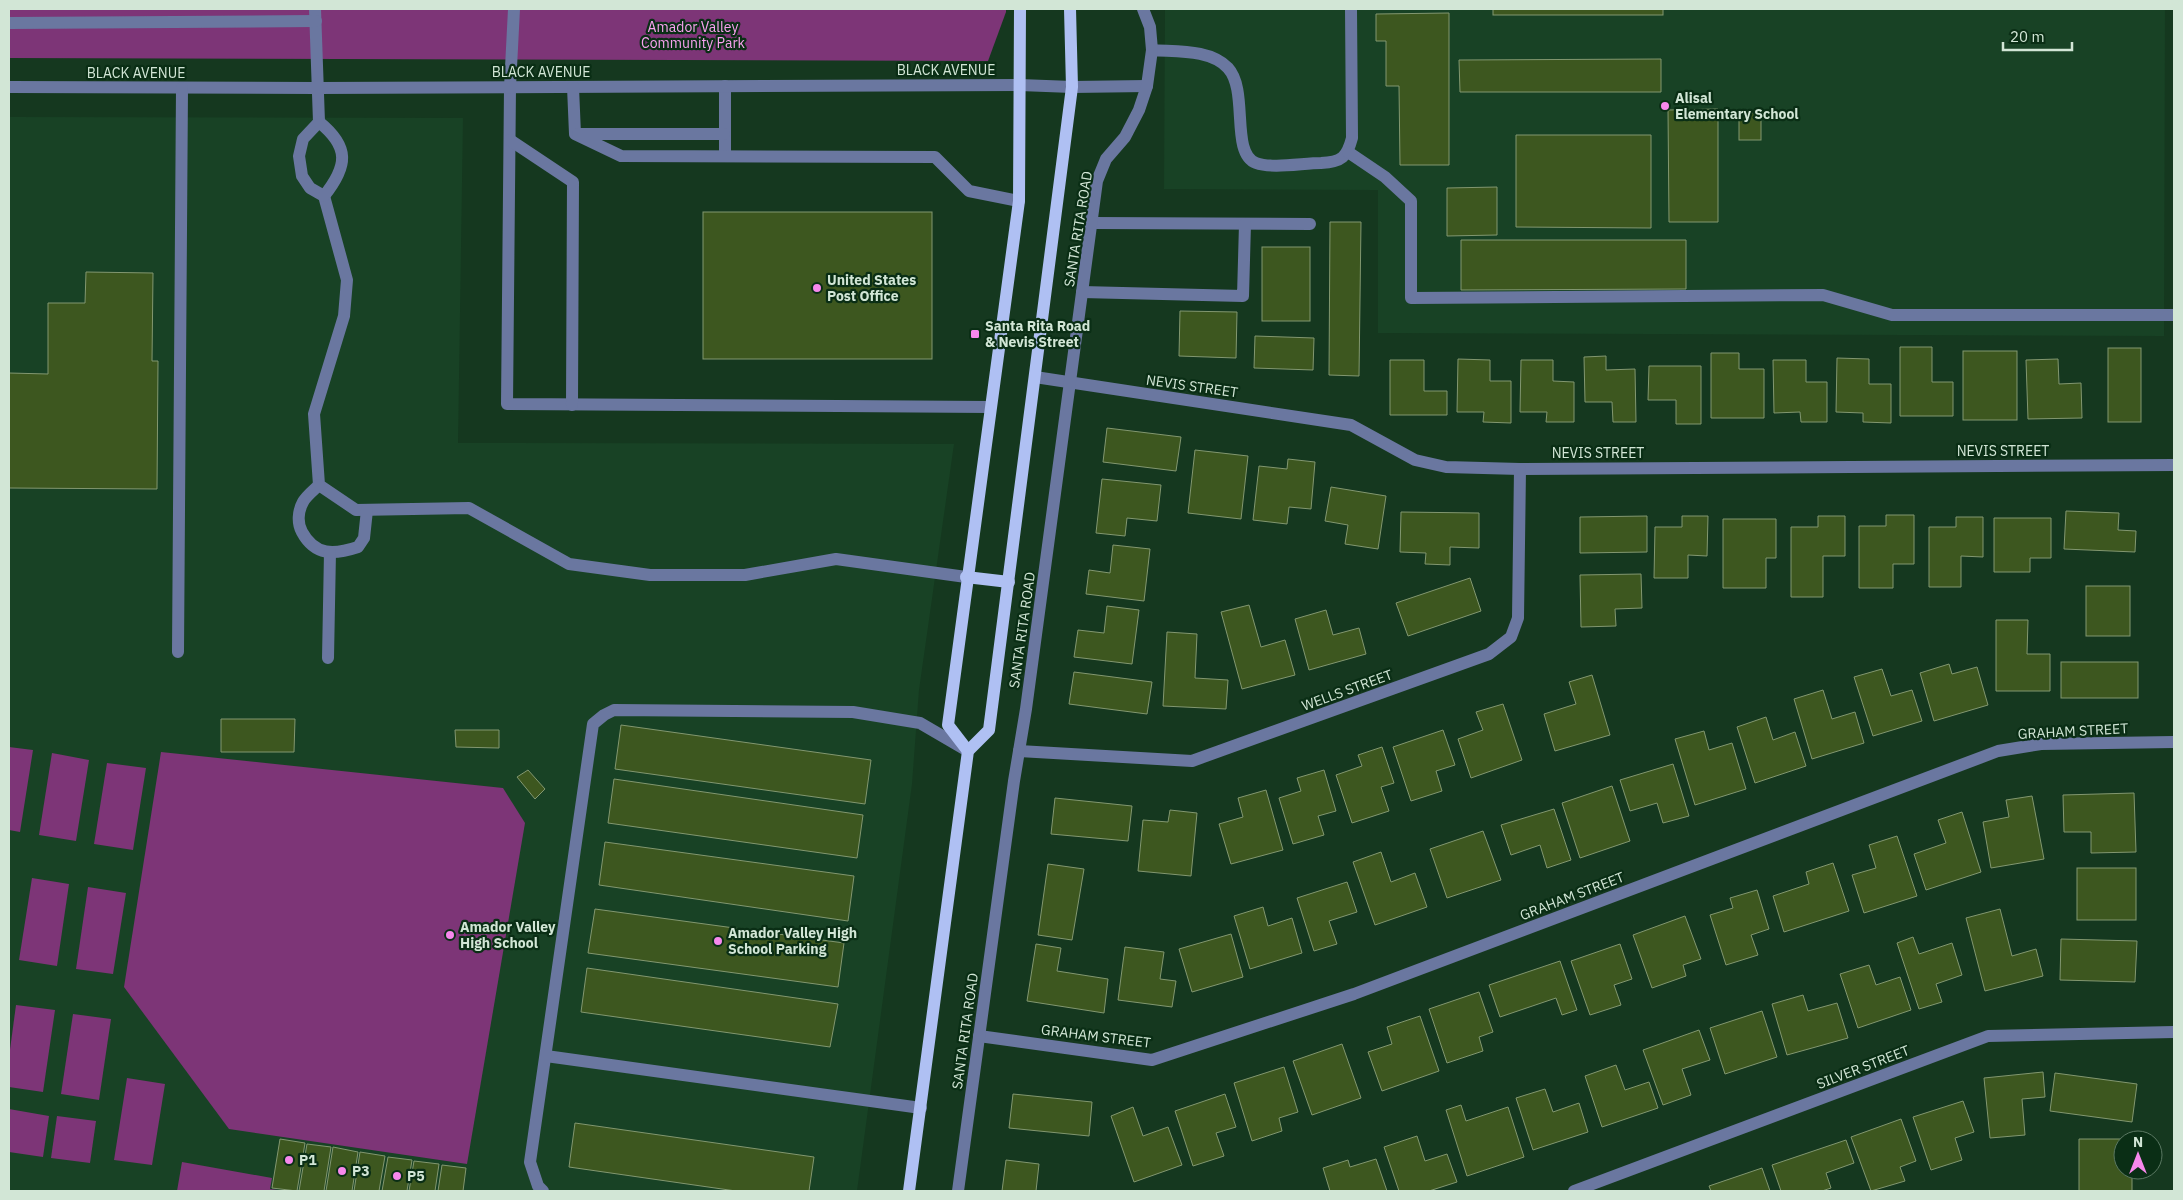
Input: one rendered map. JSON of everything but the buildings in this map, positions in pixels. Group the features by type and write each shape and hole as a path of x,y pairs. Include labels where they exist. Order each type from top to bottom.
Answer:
{"main road":[{"path":"909,1191 968,751 948,725 966,577 1019,201 1020,9"},
{"name":"SANTA RITA ROAD","path":"968,751 988,730 1009,582 1072,88 1070,9"},
{"path":"966,577 1009,582"}],"street":[{"path":"514,9 510,88 507,404 990,407"},
{"name":"SANTA RITA ROAD","path":"958,1191 1071,384 1097,182 1106,159 1124,137 1139,110 1147,86 1152,50 1150,27 1143,9"},
{"path":"1152,50 1210,55 1229,68 1237,87 1242,115 1242,147 1247,156 1256,163 1272,165 1331,163 1342,159 1348,152 1352,138 1351,9"},
{"path":"9,23 316,15 319,122 333,134 340,146 342,158 338,179 324,196"},
{"name":"BLACK AVENUE","path":"9,87 510,88 1020,85 1072,88 1147,86"},
{"path":"725,86 725,156"},
{"path":"573,87 575,134"},
{"path":"178,652 182,88"},
{"path":"319,122 303,139 299,156 302,176 310,188 324,196 347,280 344,316 314,414 319,485 303,501 299,515 299,528 309,545 330,552 342,553 358,547 364,538 367,510"},
{"path":"575,134 724,134"},
{"path":"575,134 620,156 935,156 969,191 1019,201"},
{"path":"510,140 573,182 572,405"},
{"path":"1348,152 1385,177 1411,201 1411,298 1823,295 1892,315 2174,315"},
{"path":"1092,223 1310,224"},
{"path":"1082,292 1243,296 1245,224"},
{"name":"NEVIS STREET","path":"1035,378 1351,425 1414,460 1446,467 1520,469 2174,465"},
{"name":"WELLS STREET","path":"1019,752 1192,761 1489,654 1511,637 1518,618 1520,469"},
{"path":"319,485 356,510 469,508 569,564 650,575 745,575 836,559 966,577"},
{"path":"328,658 330,552"},
{"path":"543,1191 538,1186 530,1162 593,724 614,710 854,712 920,724 968,751"},
{"name":"GRAHAM STREET","path":"979,1036 1152,1060 1354,994 1998,751 2041,744 2174,742"},
{"name":"SILVER STREET","path":"1574,1191 1988,1036 2174,1032"},
{"path":"546,1056 921,1108"}],"shaded area":[{"name":"Alisal Elementary School","path":"1165,9 2165,9 2164,336 1378,333 1378,190 1164,189"},
{"path":"9,117 463,118 458,443 954,444 919,690 912,784 857,1191 9,1191"}],"green space":[{"name":"Amador Valley Community Park","path":"9,9 1006,9 1006,12 988,61 9,58"},
{"path":"9,747 33,750 20,832 9,830"},
{"path":"161,752 503,788 525,823 467,1164 229,1129 124,987"},
{"path":"52,753 89,760 76,841 39,835"},
{"path":"107,763 146,768 133,850 94,844"},
{"path":"32,878 69,884 57,966 19,960"},
{"path":"88,887 126,893 113,974 76,969"},
{"path":"16,1005 55,1010 43,1092 9,1087 9,1057"},
{"path":"73,1014 111,1019 99,1100 61,1094"},
{"path":"127,1078 165,1084 152,1165 114,1160"},
{"path":"9,1109 49,1116 43,1157 9,1152"},
{"path":"57,1116 96,1121 90,1163 51,1158"},
{"path":"182,1162 272,1178 270,1189 285,1191 177,1191"}],"place":[{"name":"Alisal Elementary School","path":"1665,106"},
{"name":"United States Post Office","path":"817,288"},
{"name":"Santa Rita Road & Nevis Street","path":"975,334"},
{"name":"Amador Valley High School","path":"450,935"},
{"name":"Amador Valley High School Parking","path":"718,941"},
{"name":"P1","path":"289,1160"},
{"name":"P3","path":"342,1171"},
{"name":"P5","path":"397,1176"}]}
